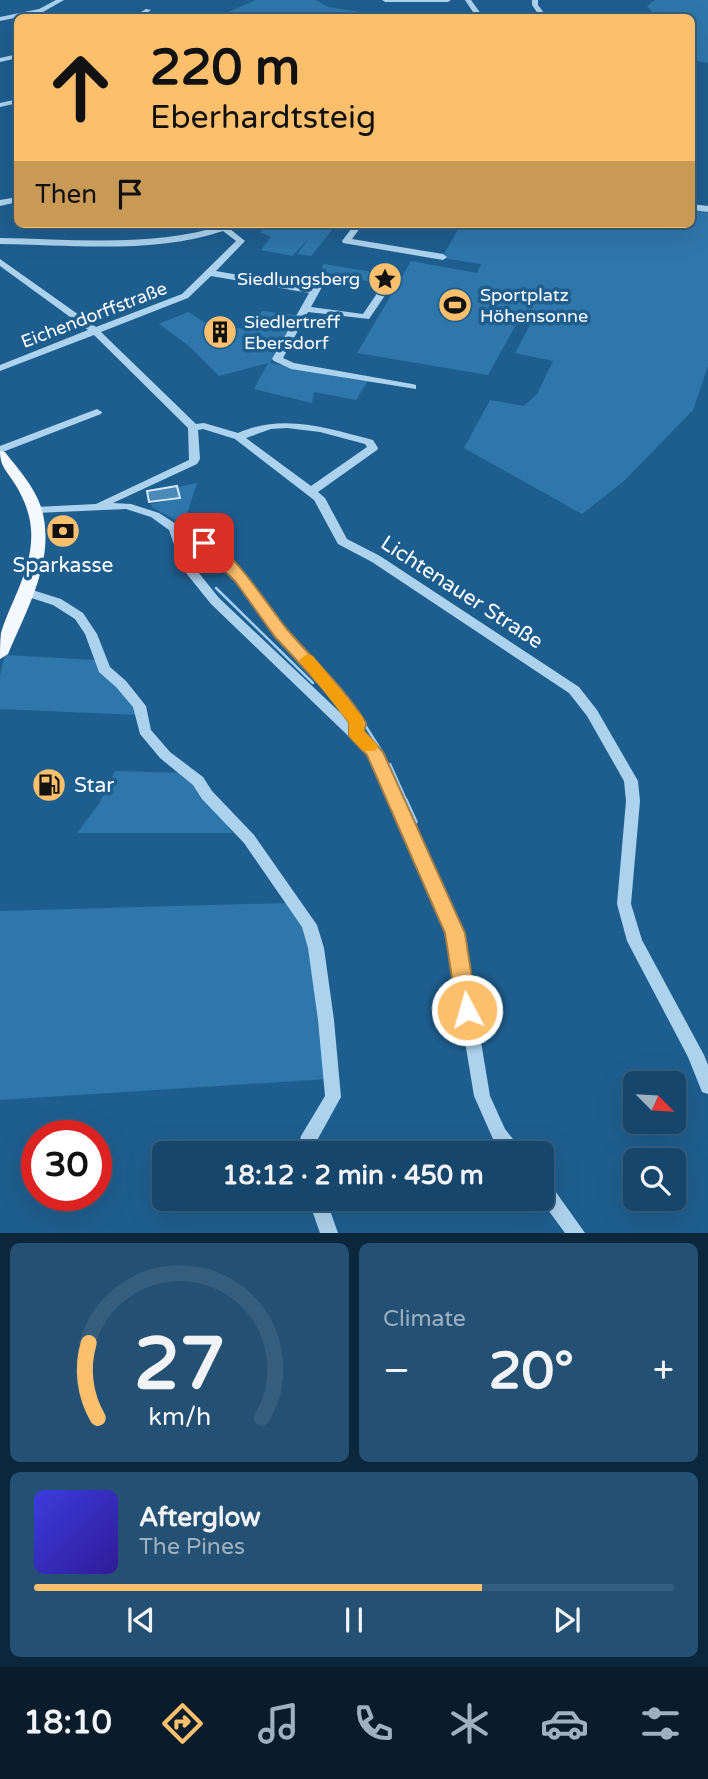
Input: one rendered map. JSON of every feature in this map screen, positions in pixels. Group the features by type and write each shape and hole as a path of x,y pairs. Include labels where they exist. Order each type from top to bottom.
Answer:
{"main road":[{"path":"0,453 21,478 36,510 40,538 36,566 0,654"}],"street":[{"path":"41,14 61,0"},
{"path":"385,0 448,0"},
{"path":"141,14 148,10"},
{"path":"356,228 346,242 443,257"},
{"path":"0,241 154,240 225,229"},
{"name":"Eichendorffstraße","path":"0,368 185,296 241,241 225,229"},
{"path":"0,262 95,331 193,427 195,459 189,465 101,505"},
{"path":"211,273 314,291"},
{"path":"322,278 277,359 284,364 412,387"},
{"path":"305,309 366,317 385,288"},
{"path":"0,453 97,412"},
{"path":"239,437 269,426 295,425 369,442 373,448 311,491"},
{"name":"Lichtenauer Straße","path":"193,427 204,426 239,437 311,491 329,514 342,541 376,559 574,690 592,713 631,781 634,801 624,904 635,941 672,1007 708,1087"},
{"path":"36,510 101,505 127,506 148,512 174,528 188,568 215,601 374,752 455,933 482,1096 505,1141"},
{"path":"174,528 185,526 240,578 281,633 334,690 357,723 355,732"},
{"path":"26,592 57,602 79,616 91,634 104,669 139,706 145,732 165,755 198,780 207,796 249,839 309,925 316,948 326,1020 332,1097 308,1141"},
{"path":"554,1203 576,1233"},
{"path":"321,1211 329,1233"}],"shaded area":[{"path":"256,0 315,0 329,7 373,14 223,14"},
{"path":"655,0 708,0 708,63 695,61 695,14 654,14 647,6"},
{"path":"695,211 708,213 708,366 693,410 624,481 582,514 464,448 490,400 524,406 537,394 553,361 515,353 530,325 517,323 488,375 357,353 396,287 320,271 324,264 402,277 411,261 477,273 481,264 442,258 459,228 695,228"},
{"path":"268,228 334,228 311,256 297,254 309,239 292,256 261,250 271,237 259,232"},
{"path":"262,311 296,315 270,363 368,381 356,400 314,392 312,403 254,389 268,363 219,376 189,346 159,324 188,312 207,324 244,329"},
{"path":"197,483 185,520 176,520 152,507 151,504 181,498 178,487"},
{"path":"5,655 96,660 136,708 137,715 0,709 0,675"},
{"path":"115,771 185,773 233,833 77,833 99,804"},
{"path":"287,903 303,922 311,944 327,1079 0,1100 0,911"}],"building":[{"path":"177,486 180,498 149,502 147,491"},
{"name":"Sparkasse","path":"72,523 73,537 53,539 53,525"}],"waterway":[{"path":"216,588 313,683"},
{"path":"365,725 384,755"},
{"path":"390,764 407,802"},
{"path":"406,800 416,822"}],"slow traffic":[{"path":"307,660 334,690 357,723 355,732 369,746"}],"place":[{"name":"Siedlungsberg","path":"385,279"},
{"name":"Sportplatz Höhensonne","path":"455,305"},
{"name":"Siedlertreff Ebersdorf","path":"220,332"},
{"name":"Sparkasse","path":"63,531"},
{"name":"Star","path":"49,785"}],"route":[{"path":"204,543 240,578 281,633 334,690 357,723 355,732 374,752 455,933 467,1010"}]}
